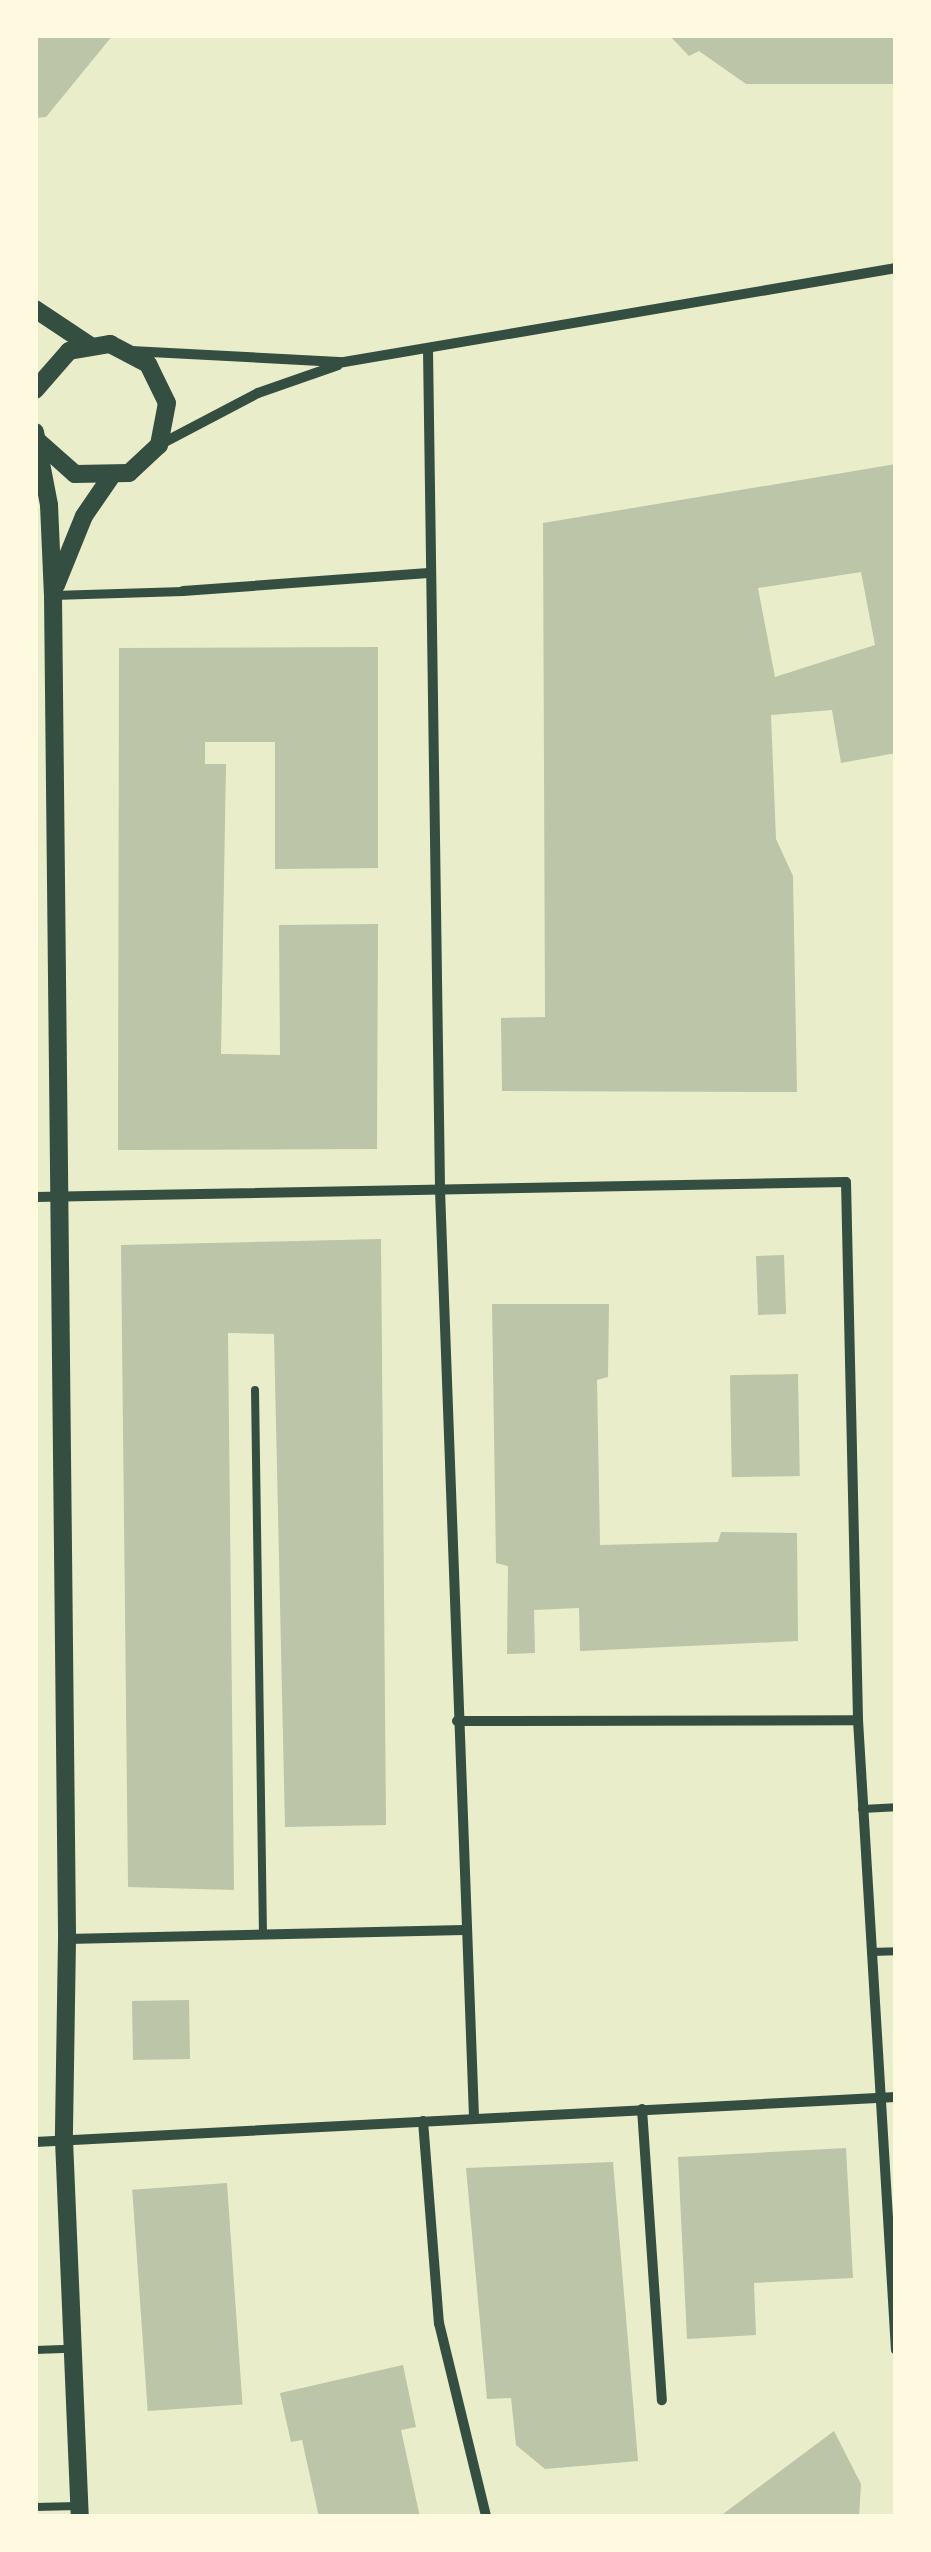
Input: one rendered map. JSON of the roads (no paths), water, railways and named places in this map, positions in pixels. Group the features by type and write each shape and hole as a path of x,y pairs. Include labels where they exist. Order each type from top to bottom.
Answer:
{"street":[{"path":"35,309 89,345 344,362 896,268"},
{"path":"35,390 52,363 89,345"},
{"path":"130,350 161,382 166,425 158,446"},
{"path":"428,350 428,573 440,1190 464,1930 474,2118"},
{"path":"36,435 74,474 110,478 129,473 158,446 258,393 344,362"},
{"path":"36,435 48,505 44,595 59,1196 67,1939 64,2140 78,2513"},
{"path":"44,595 84,516 110,478"},
{"path":"44,595 183,592 428,573"},
{"path":"35,1197 846,1182 854,1638 876,2097 896,2350"},
{"path":"457,1721 858,1720"},
{"path":"67,1939 464,1930"},
{"path":"35,2142 896,2097"},
{"path":"642,2109 662,2400"},
{"path":"423,2121 439,2323 486,2516"}],"lane":[{"path":"255,1390 264,1934"},
{"path":"862,1809 896,1807"},
{"path":"868,1952 896,1952"},
{"path":"35,2350 71,2349"},
{"path":"35,2507 78,2513"}]}
